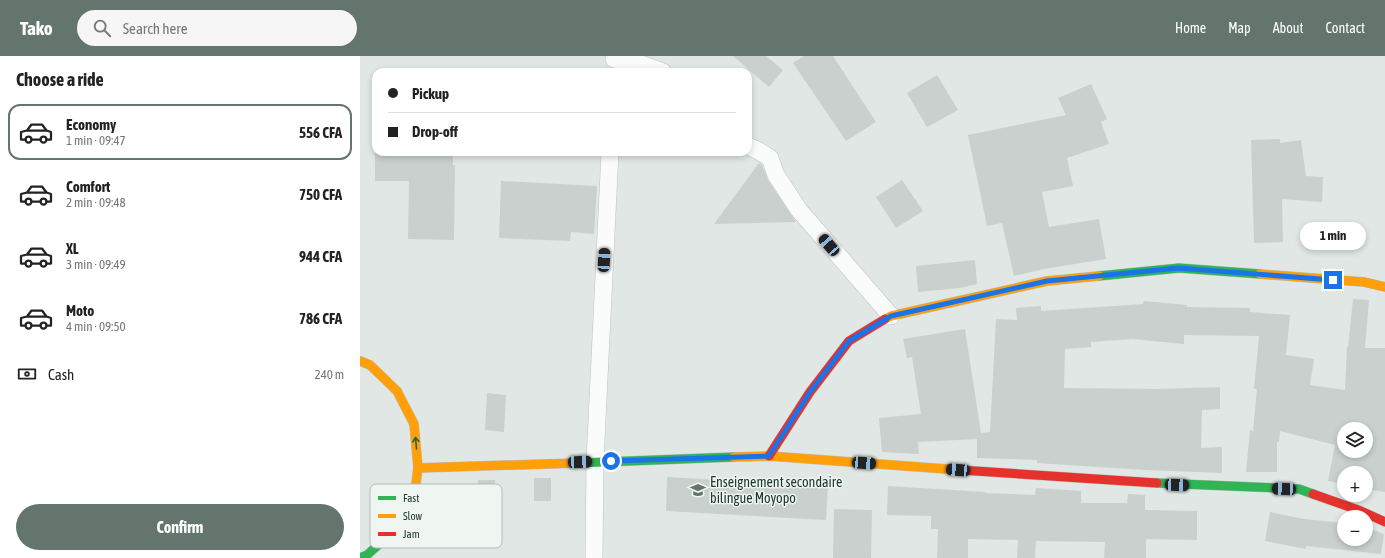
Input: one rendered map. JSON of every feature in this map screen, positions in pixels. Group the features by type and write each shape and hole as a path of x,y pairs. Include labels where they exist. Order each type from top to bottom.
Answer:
{"street":[{"path":"614,62 638,63 652,68"},
{"path":"752,148 770,158 776,175 799,210 891,316"},
{"path":"594,558 595,461 610,156"},
{"path":"769,456 810,392 849,341 891,316 1047,281 1178,268 1364,282 1385,287"},
{"path":"360,361 370,365 397,391 414,424 418,468 416,484"},
{"path":"418,468 769,456 1146,484 1299,489 1361,511 1385,522"},
{"path":"360,558 367,555 375,548"}],"building":[{"path":"733,56 766,56 783,70 769,87 752,72 752,68 747,68"},
{"path":"804,56 833,56 876,122 846,141 793,63"},
{"path":"937,75 958,110 927,127 907,93"},
{"path":"1091,84 1107,119 1101,122 1109,144 1067,158 1073,186 1042,192 1049,227 1099,219 1106,259 1044,269 1014,276 1002,223 987,226 968,135 1066,115 1058,98"},
{"path":"1280,139 1280,143 1301,140 1306,176 1323,177 1322,202 1282,199 1283,242 1254,243 1251,140"},
{"path":"375,156 453,156 453,165 455,165 454,240 408,239 409,181 375,181"},
{"path":"759,163 762,165 768,180 796,222 714,224"},
{"path":"902,180 923,211 896,228 876,197"},
{"path":"501,181 597,186 594,234 571,232 570,241 499,238"},
{"path":"975,260 977,284 960,288 918,292 916,266"},
{"path":"1353,299 1369,300 1365,348 1385,348 1385,492 1373,490 1373,466 1337,466 1337,483 1328,481 1335,445 1280,431 1279,442 1277,442 1277,472 1246,472 1250,430 1253,431 1257,389 1254,389 1259,336 1184,335 1184,344 1132,339 1091,342 1091,347 1065,349 1064,388 1158,389 1220,387 1220,409 1202,410 1201,448 1222,447 1222,473 1145,470 1037,463 1037,460 977,458 977,439 918,442 919,454 882,452 879,418 921,414 912,357 907,358 903,339 965,329 981,433 990,432 996,319 1017,320 1016,308 1041,306 1041,311 1143,304 1144,301 1187,305 1187,307 1250,308 1250,312 1290,315 1286,355 1314,359 1310,385 1345,390 1347,347"},
{"path":"487,393 506,395 504,432 485,430"},
{"path":"667,477 828,486 826,520 666,511"},
{"path":"534,478 551,478 551,501 534,501"},
{"path":"478,480 495,480 495,484 478,484"},
{"path":"888,486 1035,495 1036,488 1081,491 1081,503 1127,503 1128,494 1145,495 1145,510 1197,511 1197,540 1146,539 1146,558 1104,558 1105,542 1036,541 1035,558 1017,558 1018,540 968,539 968,558 937,558 938,529 931,529 931,516 887,515"},
{"path":"834,509 872,510 871,558 833,558"},
{"path":"1270,512 1304,519 1337,522 1337,546 1373,546 1373,530 1384,534 1381,554 1306,546 1306,549 1265,541"}],"traffic: fast":[{"path":"1099,276 1179,268 1260,274"},
{"path":"577,463 734,457"},
{"path":"1157,483 1299,489 1313,494"},
{"path":"360,558 367,555 375,548"}],"traffic: slow":[{"path":"1260,274 1364,282 1385,287"},
{"path":"885,319 891,316 1047,281 1099,276"},
{"path":"360,361 370,365 397,391 414,424 418,468 416,484"},
{"path":"734,457 769,456 960,470"},
{"path":"418,468 577,463"}],"traffic: jam":[{"path":"769,456 810,392 849,341 885,319"},
{"path":"960,470 1157,483"},
{"path":"1313,494 1361,511 1385,522"}],"place":[{"name":"Enseignement secondaire bilingue Moyopo","path":"698,490"}],"route":[{"path":"611,461 769,456 810,392 849,341 891,316 1047,281 1178,268 1333,280"}]}
